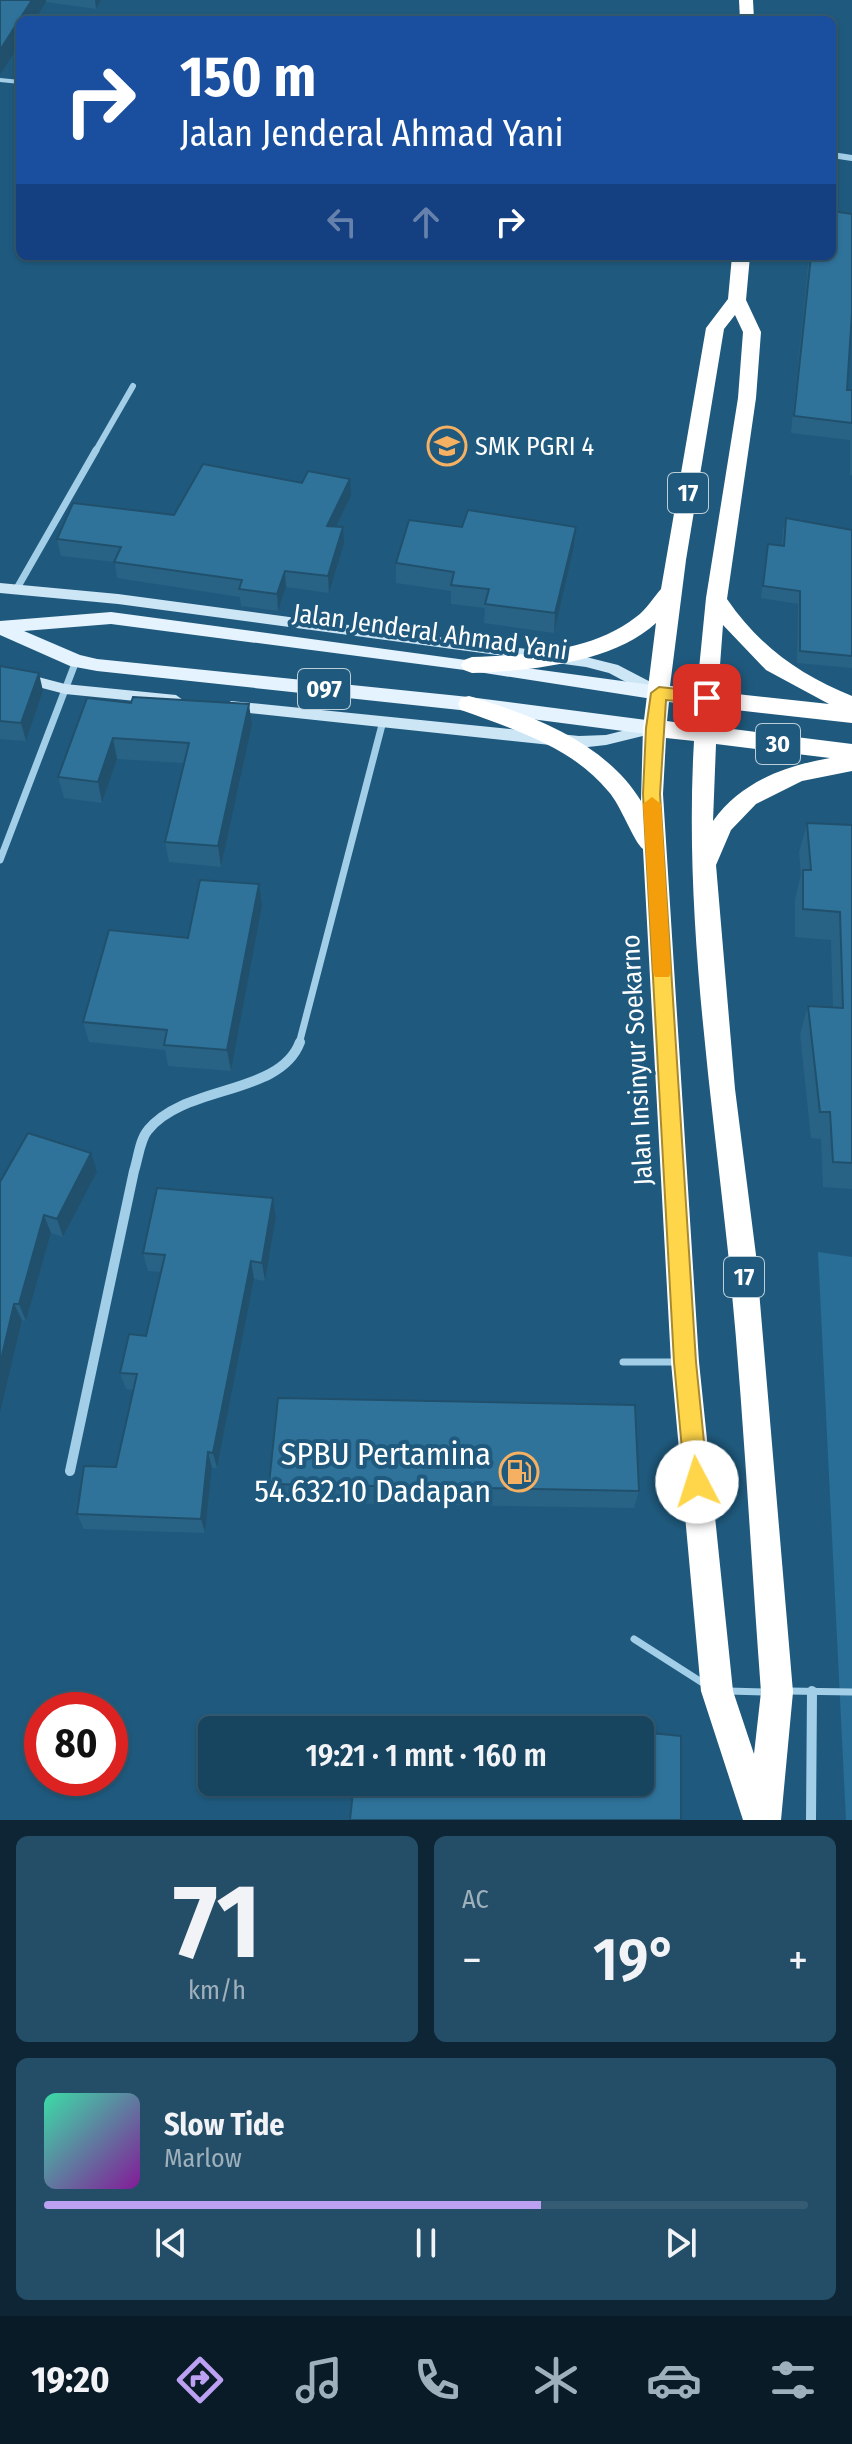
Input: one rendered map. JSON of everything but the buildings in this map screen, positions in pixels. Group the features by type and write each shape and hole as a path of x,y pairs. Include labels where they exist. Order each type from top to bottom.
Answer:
{"highway":[{"name":"Jalan Insinyur Soekarno","path":"741,260 737,300 752,332 748,385 716,598 703,735 701,818 707,861 722,1089 742,1255 777,1692 762,1820"},
{"name":"Jalan Insinyur Soekarno","path":"737,300 715,328 672,591 654,728 652,794 685,1362 717,1691 762,1820"},
{"path":"472,665 521,664 615,638 645,622 672,591"},
{"path":"716,598 730,622 761,656 804,685 852,705"},
{"name":"Jalan Jenderal Ahmad Yani","path":"659,693 852,715"},
{"path":"469,704 579,750 610,776 631,803 655,858"},
{"name":"Jalan Jenderal Ahmad Yani","path":"654,728 852,752"},
{"path":"707,861 722,825 741,803 765,787 802,773 852,763"},
{"name":"30","path":"802,773 852,778"}],"main road":[{"name":"Jalan Jenderal Ahmad Yani","path":"0,628 111,618 659,693"},
{"name":"Jalan Jenderal Ahmad Yani","path":"0,628 76,661 469,704 654,728"}],"street":[{"path":"16,590 133,386"},
{"path":"0,588 118,599 552,657 613,669 659,693"},
{"path":"0,860 76,661"},
{"path":"0,672 65,689 186,701"},
{"path":"217,704 559,740 606,740 654,728"},
{"path":"70,1471 134,1171 146,1131 175,1106 272,1073 294,1057 307,1021 383,721"},
{"path":"811,1820 812,1691"}],"lane":[{"path":"623,1362 685,1362"},
{"path":"634,1639 717,1691 852,1692"}],"shaded area":[{"path":"818,1252 852,1257 852,1820 846,1820"}],"slow traffic":[{"path":"652,804 662,972"}],"place":[{"name":"SMK PGRI 4","path":"447,446"},
{"name":"SPBU Pertamina 54.632.10 Dadapan","path":"519,1472"}],"route":[{"path":"697,1482 685,1362 652,794 654,728 659,693 707,698"}]}
